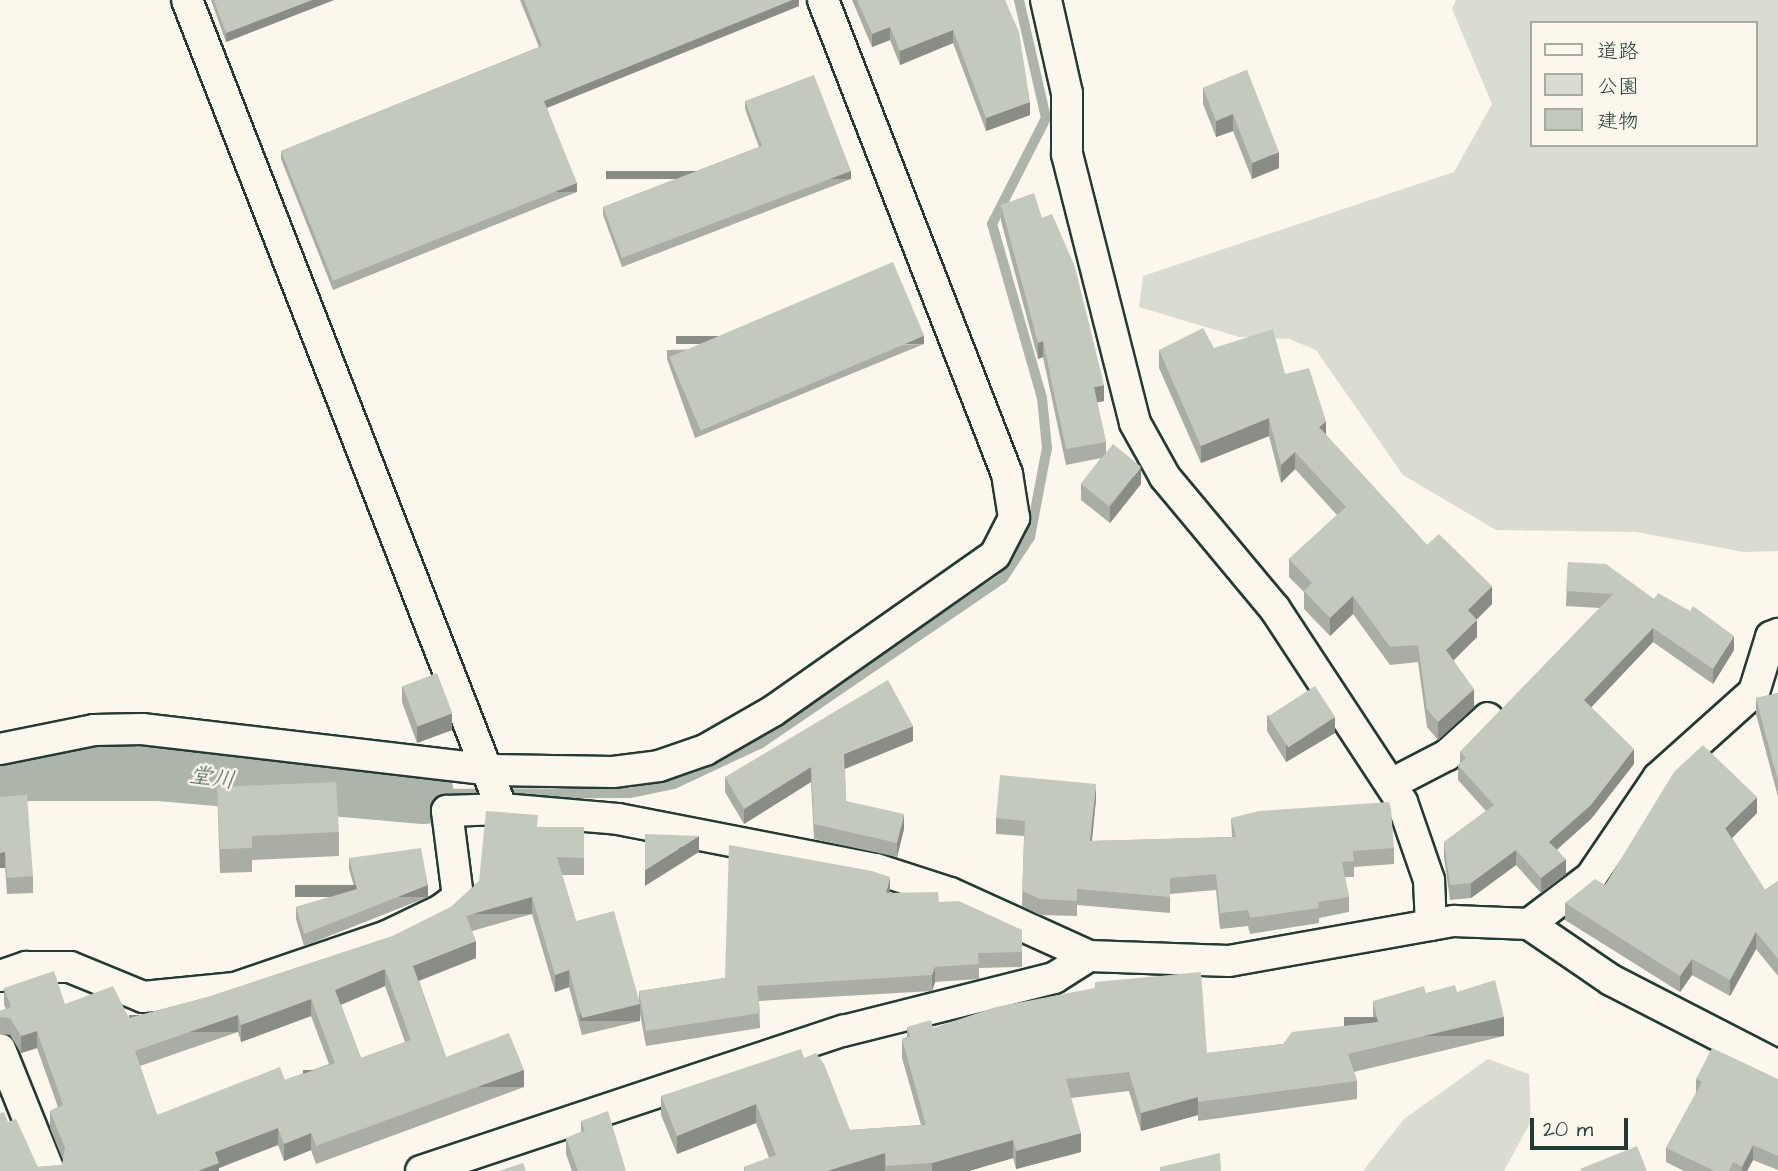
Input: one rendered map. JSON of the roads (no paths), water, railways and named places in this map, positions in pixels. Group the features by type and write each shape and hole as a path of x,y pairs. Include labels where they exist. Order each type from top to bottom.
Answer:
{"street":[{"path":"187,0 495,790"},
{"path":"0,976 26,967 70,967 143,997 234,989 387,936 441,910 458,897 447,811 495,790 613,772 705,750 963,582 995,555 1014,518 1007,474 823,0"},
{"path":"1046,0 1067,93 1067,154 1135,423 1165,477 1275,609 1391,784 1429,880 1430,925"},
{"path":"1529,924 1591,877 1658,778 1754,692 1771,637 1778,634"},
{"path":"1391,784 1447,755 1488,718"},
{"path":"0,749 94,730 142,729 495,790 618,819 876,869 950,893 1089,956 1228,961 1430,925 1529,924 1611,980 1778,1066"},
{"path":"421,1171 843,1031 1054,978 1089,956"},
{"path":"0,1049 49,1171"}],"waterway":[{"path":"424,794 630,793 674,784 761,743 1003,578 1030,537 1047,448 1042,398 992,224 1046,118 1019,0"},
{"name":"堂川","path":"0,771 160,771 424,794"}]}
